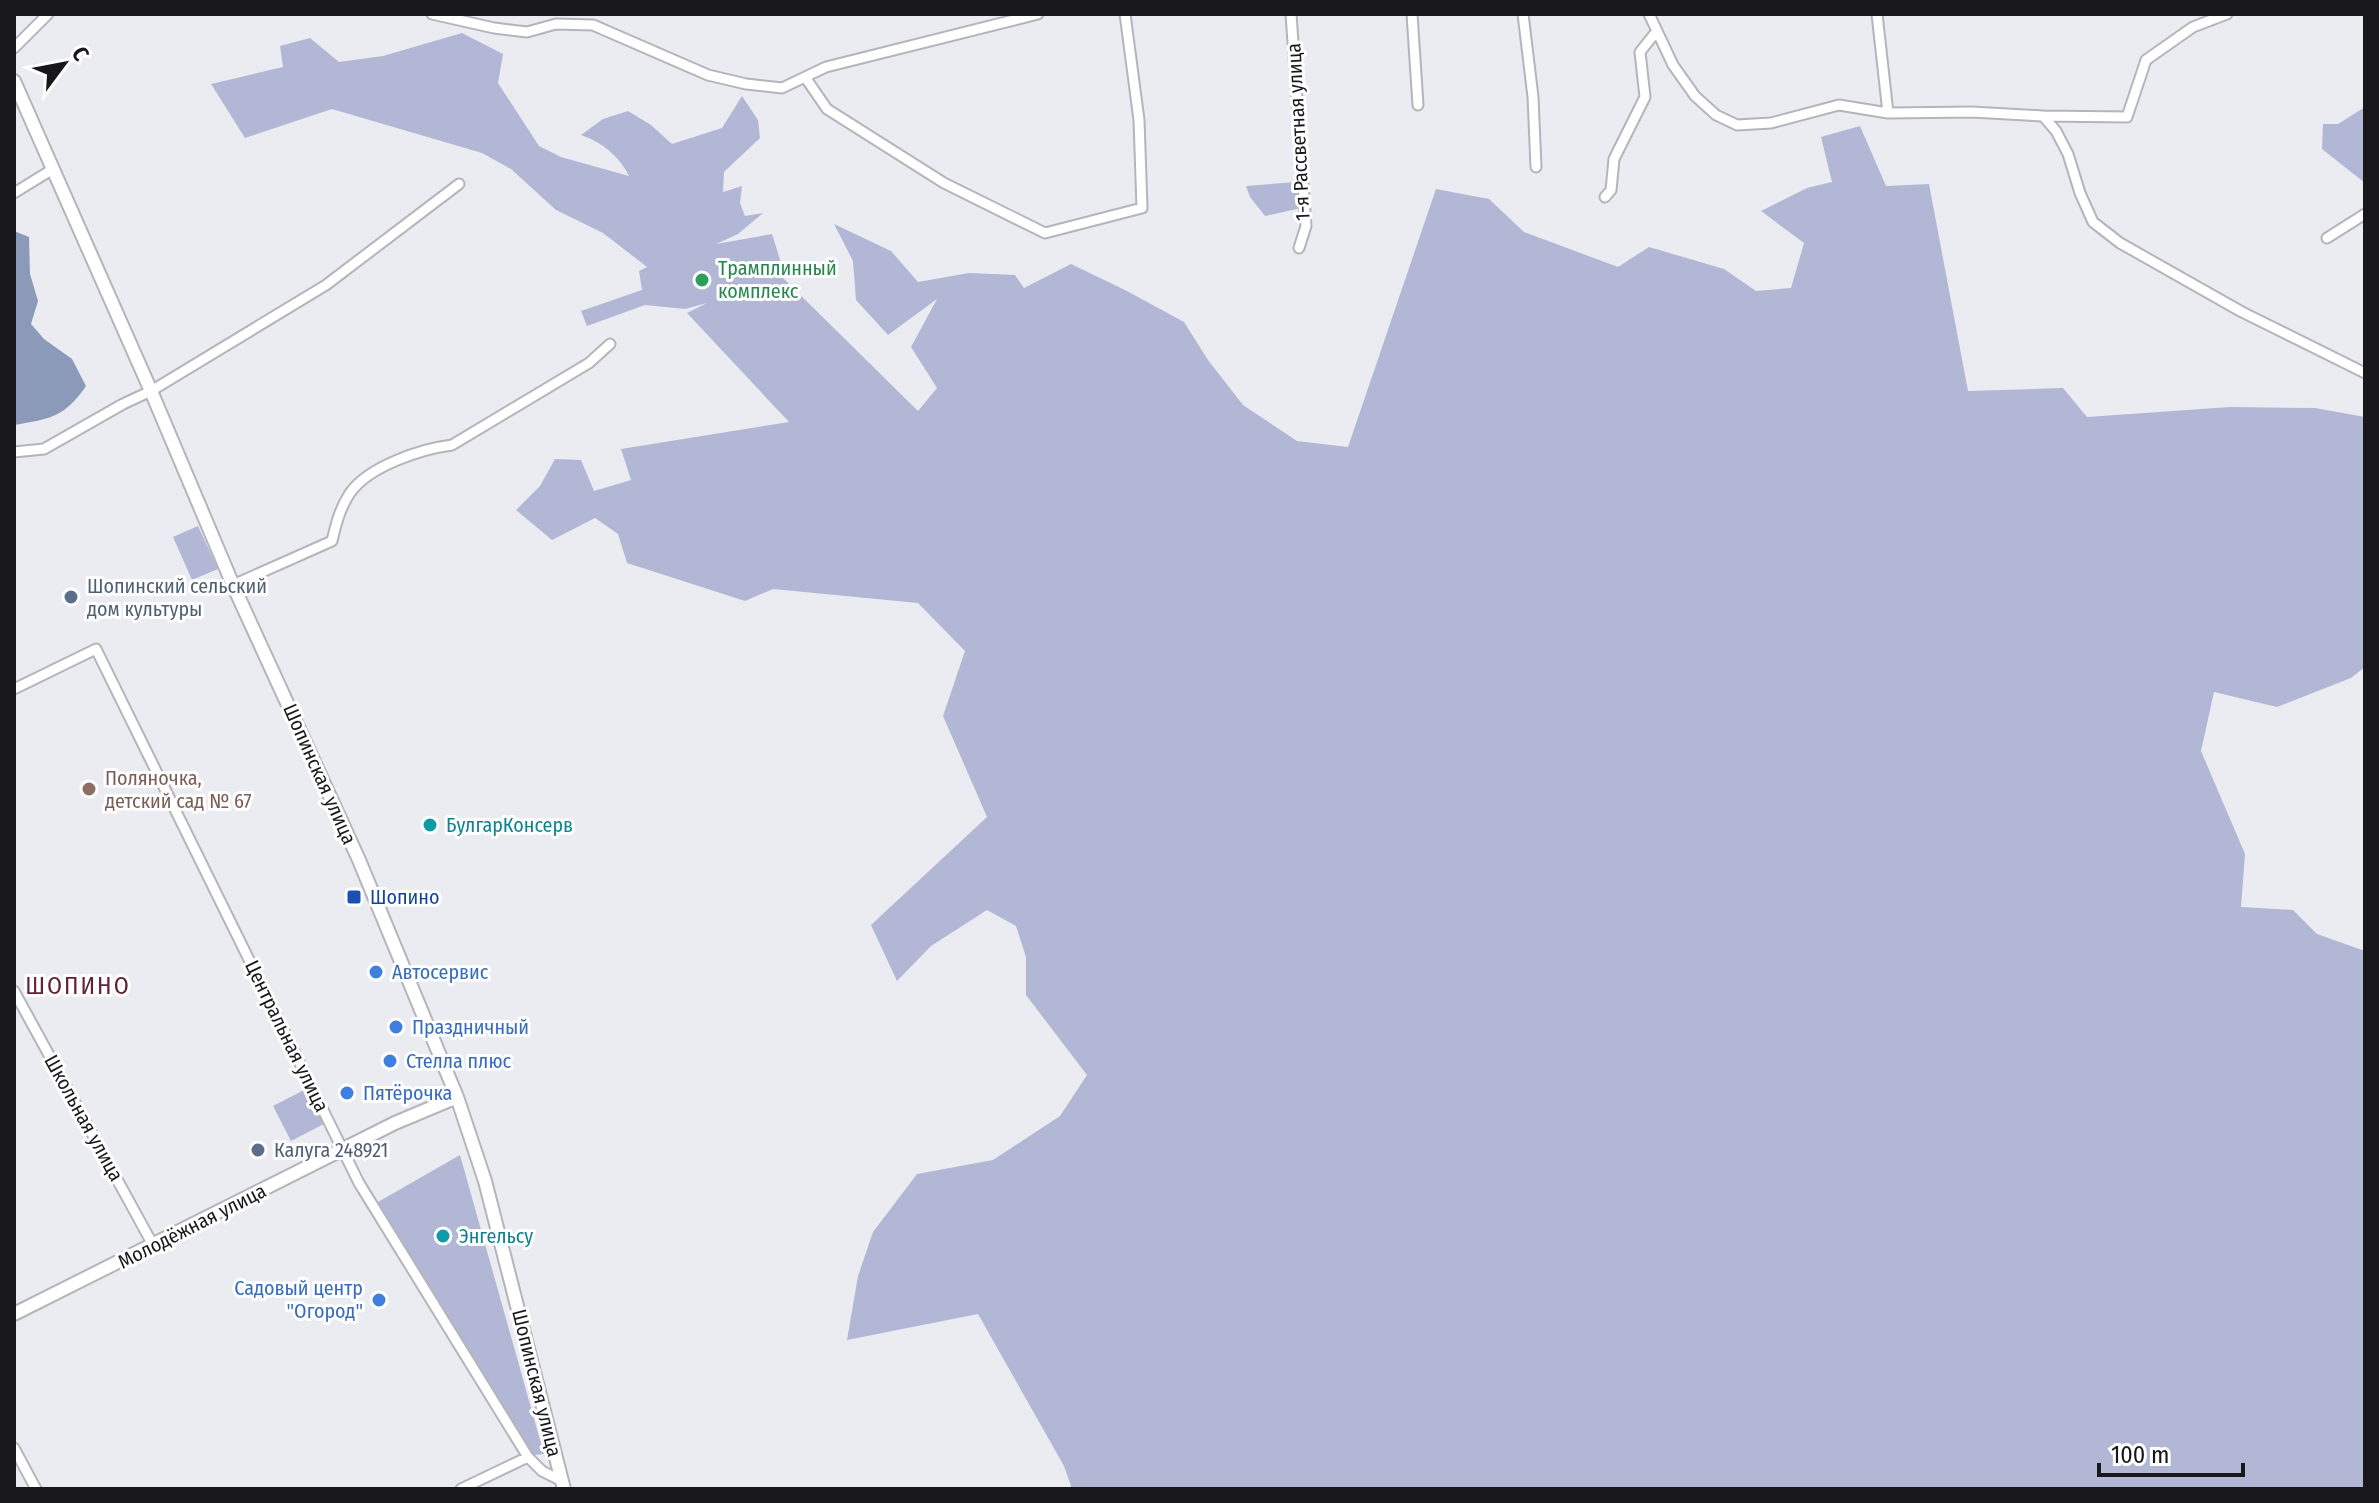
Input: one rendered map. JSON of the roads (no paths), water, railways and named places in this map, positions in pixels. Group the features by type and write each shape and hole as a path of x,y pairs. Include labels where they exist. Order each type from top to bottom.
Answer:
{"street":[{"path":"14,48 48,14"},
{"path":"432,14 527,32 556,24 593,25 708,75 782,88 826,67 1038,14"},
{"path":"805,77 827,109 944,183 1045,233 1142,208 1139,120 1125,14"},
{"name":"1-я Рассветная улица","path":"1291,14 1306,226 1299,248"},
{"path":"1412,14 1418,105"},
{"path":"1523,14 1533,97 1536,167"},
{"path":"1649,14 1673,65 1695,96 1716,115 1737,125 1771,123 1839,105 1888,113 1972,112 2127,117 2146,60 2193,27 2227,14"},
{"path":"1877,14 1888,113"},
{"path":"1605,197 1611,190 1614,159 1645,97 1640,52 1656,32"},
{"name":"Шопинская улица","path":"14,81 233,585 359,860 457,1097 485,1181 563,1485"},
{"path":"2043,116 2056,131 2068,154 2093,222 2120,243 2242,312 2365,373"},
{"path":"14,193 53,169"},
{"path":"14,452 44,449 151,391 326,285 459,184"},
{"path":"2327,238 2365,214"},
{"path":"233,585 332,541 337,518 351,491 374,472 428,448 452,445 589,363 610,344"},
{"name":"Центральная улица","path":"14,689 96,649 342,1149 382,1223 528,1457 563,1485"},
{"name":"Школьная улица","path":"14,991 153,1245"},
{"name":"Молодёжная улица","path":"14,1314 395,1123 457,1097"},
{"path":"14,1448 36,1489"},
{"path":"461,1489 528,1457"}],"place":[{"name":"Трамплинный комплекс","path":"702,280"},
{"name":"Шопинский сельский дом культуры","path":"71,597"},
{"name":"Поляночка, детский сад № 67","path":"89,789"},
{"name":"БулгарКонсерв","path":"430,825"},
{"name":"Шопино","path":"354,897"},
{"name":"Автосервис","path":"376,972"},
{"name":"Праздничный","path":"396,1027"},
{"name":"Стелла плюс","path":"390,1061"},
{"name":"Пятёрочка","path":"347,1093"},
{"name":"Калуга 248921","path":"258,1150"},
{"name":"Энгельсу","path":"443,1236"},
{"name":"Садовый центр \"Огород\"","path":"379,1300"}],"district":[{"name":"ШОПИНО","path":"78,986"}]}
